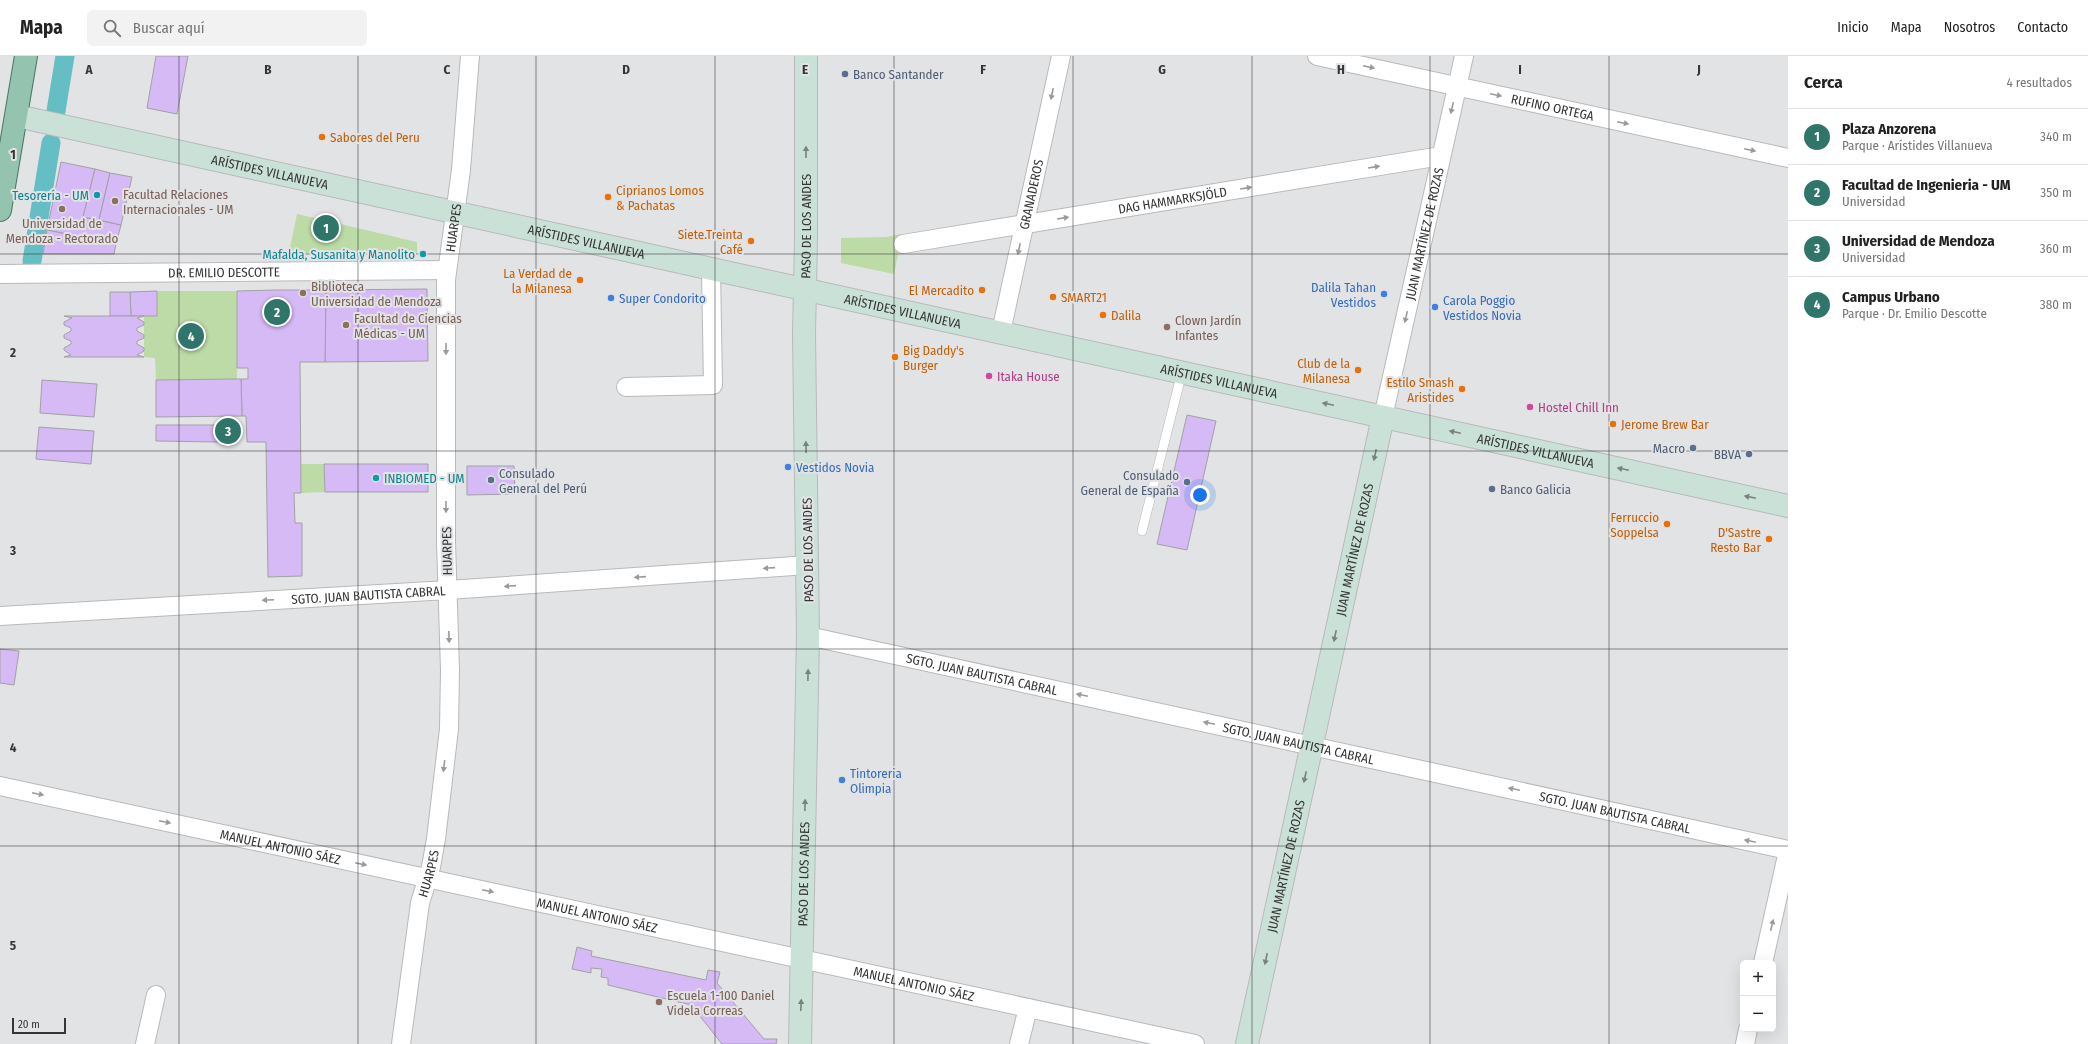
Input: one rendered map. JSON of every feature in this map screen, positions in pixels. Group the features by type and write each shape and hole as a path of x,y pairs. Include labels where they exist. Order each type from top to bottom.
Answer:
{"main road":[{"path":"0,210 26,56"},
{"name":"PASO DE LOS ANDES","path":"800,1044 803,959 808,636 804,334 806,56"},
{"name":"ARÍSTIDES VILLANUEVA","path":"17,116 1788,506"},
{"name":"JUAN MARTÍNEZ DE ROZAS","path":"1247,1044 1383,417"}],"street":[{"name":"HUARPES","path":"401,1044 420,903 436,839 449,729 450,670 446,518 447,270 461,170 470,56"},
{"name":"GRANADEROS","path":"1000,332 1060,56"},
{"name":"RUFINO ORTEGA","path":"1317,56 1788,158"},
{"name":"JUAN MARTÍNEZ DE ROZAS","path":"1383,417 1464,56"},
{"name":"DAG HAMMARKSJÖLD","path":"903,244 1442,156"},
{"path":"626,387 713,385 711,269"},
{"name":"DR. EMILIO DESCOTTE","path":"0,274 447,270"},
{"name":"SGTO. JUAN BAUTISTA CABRAL","path":"0,616 448,590 808,565"},
{"name":"SGTO. JUAN BAUTISTA CABRAL","path":"808,636 1788,850"},
{"name":"MANUEL ANTONIO SÁEZ","path":"0,786 1195,1044"},
{"path":"1764,960 1788,850"},
{"path":"144,1044 156,995"},
{"path":"1019,1044 1028,1008"},
{"path":"1745,1044 1747,1032"}],"lane":[{"path":"1142,531 1182,372"}],"green space":[{"path":"297,214 417,242 417,254 289,253"},
{"path":"902,234 894,274 841,263 841,238 886,237"},
{"path":"157,291 237,291 237,379 156,380 155,358 144,357 144,316 157,316"},
{"path":"301,464 324,464 325,492 301,493"}],"building":[{"path":"156,56 188,56 177,114 147,108"},
{"path":"61,162 95,169 83,217 121,225 116,244 47,230"},
{"name":"Tesorería - UM","path":"95,169 110,173 99,220 83,217"},
{"path":"110,173 132,177 121,225 99,220"},
{"path":"47,230 116,244 114,254 43,254"},
{"path":"427,289 428,361 325,362 326,290"},
{"path":"326,290 325,362 300,362 301,493 294,493 295,523 302,523 302,576 268,577 266,442 247,442 246,416 242,416 241,379 248,379 248,368 237,368 237,291"},
{"path":"157,291 157,316 131,316 130,292"},
{"path":"110,292 130,292 131,316 110,316"},
{"path":"64,316 144,316 137,318 144,322 144,325 137,328 137,331 144,335 144,338 137,341 137,344 144,348 144,351 137,355 144,357 64,357 71,355 64,350 64,348 71,344 71,341 64,338 64,335 71,331 71,328 64,325 64,322 72,318"},
{"path":"241,379 242,416 156,417 156,380"},
{"path":"42,380 97,384 94,417 40,413"},
{"name":"Consulado General de España","path":"1187,415 1216,421 1187,550 1157,544"},
{"path":"156,425 239,425 239,438 218,438 218,442 156,441"},
{"path":"39,427 94,431 91,464 36,459"},
{"name":"INBIOMED - UM","path":"324,464 428,464 428,492 325,492"},
{"name":"Consulado General del Perú","path":"467,466 514,466 515,494 467,495"},
{"path":"0,649 19,651 14,685 0,683"},
{"path":"577,947 592,951 591,956 706,980 708,970 720,972 717,983 764,1039 777,1039 776,1044 722,1044 691,1005 608,985 608,978 601,977 602,969 591,968 591,973 572,969"}],"waterway":[{"path":"56,111 65,56"},
{"path":"32,261 51,143"}],"place":[{"name":"Banco Santander","path":"845,74"},
{"name":"Sabores del Peru","path":"322,137"},
{"name":"Tesorería - UM","path":"97,195"},
{"name":"Ciprianos Lomos & Pachatas","path":"608,197"},
{"name":"Facultad Relaciones Internacionales - UM","path":"115,201"},
{"name":"Universidad de Mendoza - Rectorado","path":"62,209"},
{"name":"Plaza Anzorena","path":"326,228"},
{"name":"Siete.Treinta Café","path":"751,241"},
{"name":"Mafalda, Susanita y Manolito","path":"423,254"},
{"name":"La Verdad de la Milanesa","path":"580,280"},
{"name":"El Mercadito","path":"982,290"},
{"name":"Biblioteca Universidad de Mendoza","path":"303,293"},
{"name":"Dalila Tahan Vestidos","path":"1384,294"},
{"name":"SMART21","path":"1053,297"},
{"name":"Super Condorito","path":"611,298"},
{"name":"Carola Poggio Vestidos Novia","path":"1435,307"},
{"name":"Facultad de Ingenieria - UM","path":"277,312"},
{"name":"Dalila","path":"1103,315"},
{"name":"Facultad de Ciencias Médicas - UM","path":"346,325"},
{"name":"Clown Jardín Infantes","path":"1167,327"},
{"name":"Campus Urbano","path":"191,336"},
{"name":"Big Daddy's Burger","path":"895,357"},
{"name":"Club de la Milanesa","path":"1358,370"},
{"name":"Itaka House","path":"989,376"},
{"name":"Estilo Smash Aristides","path":"1462,389"},
{"name":"Hostel Chill Inn","path":"1530,407"},
{"name":"Jerome Brew Bar","path":"1613,424"},
{"name":"Universidad de Mendoza","path":"228,431"},
{"name":"Macro","path":"1693,448"},
{"name":"BBVA","path":"1749,454"},
{"name":"Vestidos Novia","path":"788,467"},
{"name":"INBIOMED - UM","path":"376,478"},
{"name":"Consulado General del Perú","path":"491,480"},
{"name":"Consulado General de España","path":"1187,482"},
{"name":"Banco Galicia","path":"1492,489"},
{"name":"Ferruccio Soppelsa","path":"1667,524"},
{"name":"D'Sastre Resto Bar","path":"1769,539"},
{"name":"Tintoreria Olimpia","path":"842,780"},
{"name":"Escuela 1-100 Daniel Videla Correas","path":"659,1002"}]}
